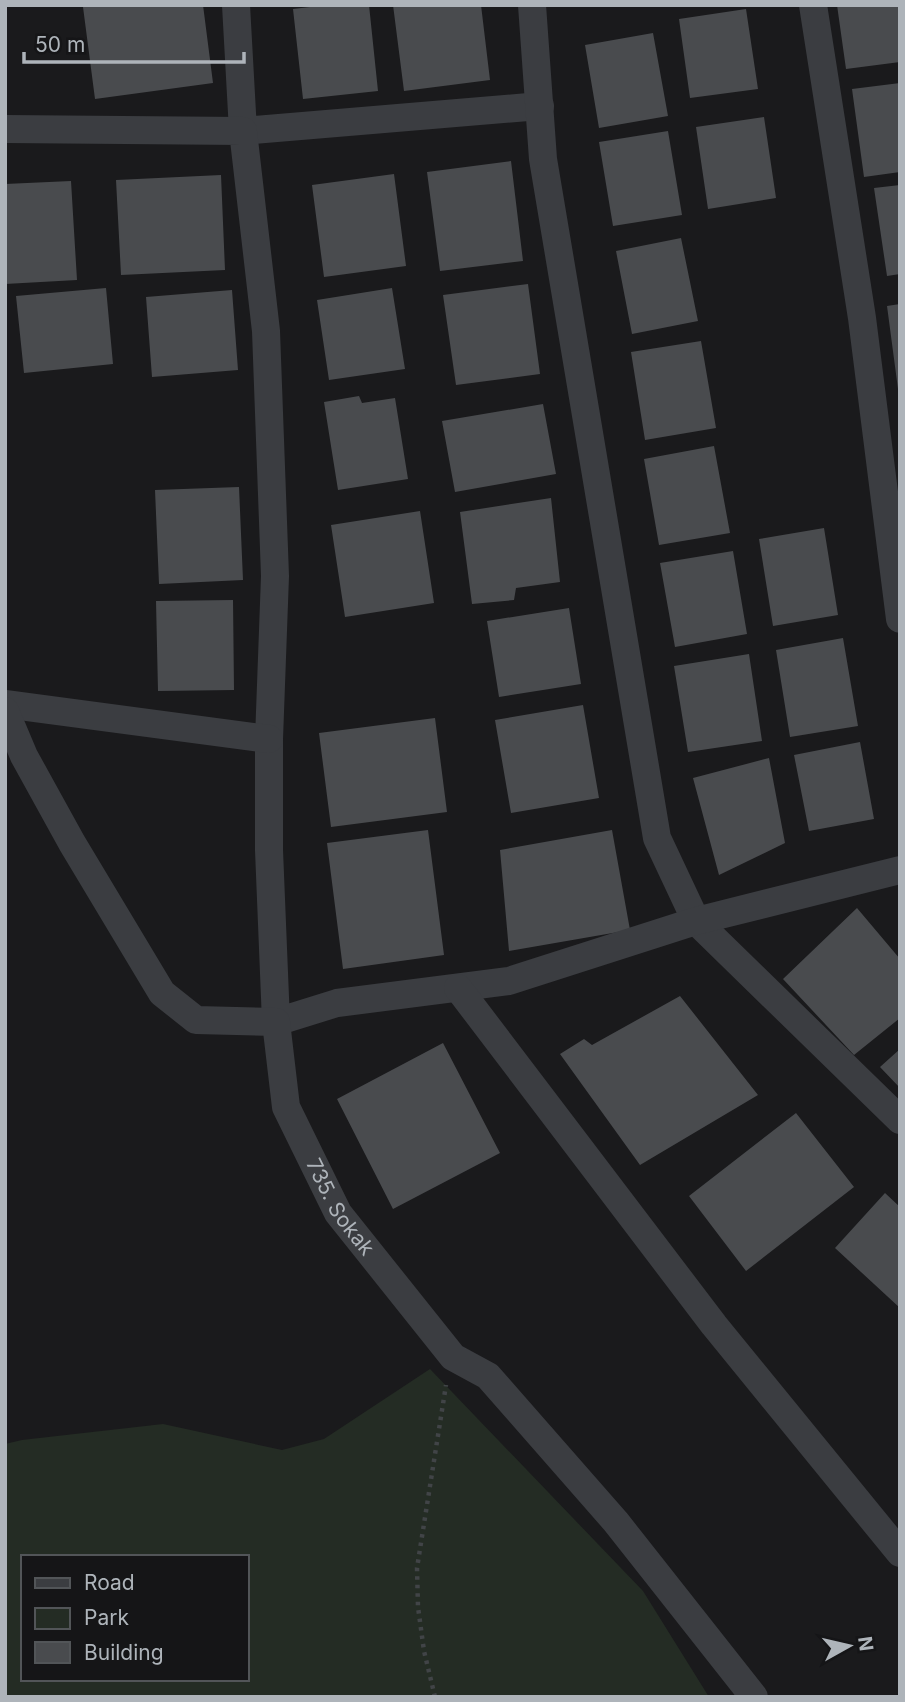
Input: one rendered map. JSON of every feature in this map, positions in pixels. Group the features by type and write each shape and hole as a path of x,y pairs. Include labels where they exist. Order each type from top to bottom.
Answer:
{"street":[{"name":"735. Sokak","path":"236,5 243,131 266,331 275,576 269,739 269,850 276,1022 286,1107 338,1213 453,1357 488,1376 616,1522 754,1697"},
{"path":"532,5 543,159 657,838 696,921 900,1120"},
{"path":"813,5 862,318 900,619"},
{"path":"5,129 243,131 540,106"},
{"path":"5,704 269,739"},
{"path":"5,711 24,756 72,843 162,993 196,1020 276,1022 337,1003 509,981 696,921 900,870"},
{"path":"458,988 714,1325 900,1553"}],"path":[{"path":"435,1697 424,1651 418,1607 417,1568 443,1393 453,1357"}],"green space":[{"path":"430,1369 643,1591 709,1697 5,1697 5,1444 163,1424 282,1450 324,1439"}],"building":[{"path":"203,5 213,83 95,99 83,7"},
{"path":"327,5 369,5 378,91 303,99 293,9"},
{"path":"393,5 481,5 490,80 404,91"},
{"path":"837,5 900,5 900,62 846,69"},
{"path":"746,9 758,89 690,98 679,19"},
{"path":"653,33 668,116 599,128 585,45"},
{"path":"900,83 900,172 864,177 852,89"},
{"path":"764,117 776,198 708,209 696,127"},
{"path":"668,131 682,215 613,226 599,142"},
{"path":"511,161 523,261 440,271 427,172"},
{"path":"394,174 406,266 324,277 312,185"},
{"path":"221,175 225,270 121,275 116,180"},
{"path":"71,181 77,280 5,284 5,184"},
{"path":"900,185 900,274 887,276 874,188"},
{"path":"681,238 698,321 632,334 616,251"},
{"path":"528,284 540,374 456,385 443,295"},
{"path":"106,288 113,364 24,373 16,296"},
{"path":"392,288 405,369 329,380 317,300"},
{"path":"232,290 238,370 152,377 146,297"},
{"path":"900,304 900,389 898,389 887,306"},
{"path":"701,341 716,428 645,440 631,352"},
{"path":"359,396 362,403 395,398 408,479 338,490 324,402"},
{"path":"543,404 556,474 455,492 442,421"},
{"path":"714,446 730,533 659,545 644,459"},
{"path":"239,487 243,580 159,584 155,490"},
{"path":"551,498 560,582 516,588 514,600 472,604 460,512"},
{"path":"420,511 434,603 345,617 331,525"},
{"path":"824,528 838,615 773,626 759,539"},
{"path":"733,551 747,634 675,647 660,563"},
{"path":"233,600 234,690 158,691 156,601"},
{"path":"569,608 581,684 499,697 487,621"},
{"path":"843,638 858,726 790,737 776,650"},
{"path":"749,654 762,741 688,752 674,666"},
{"path":"583,705 599,798 511,813 495,720"},
{"path":"435,718 447,812 331,827 319,733"},
{"path":"860,742 874,819 809,831 794,755"},
{"path":"769,758 785,843 719,875 693,778"},
{"path":"428,830 444,955 343,969 327,843"},
{"path":"612,830 630,930 509,951 500,850"},
{"path":"857,908 900,959 900,1018 854,1055 783,979"},
{"path":"680,996 758,1095 640,1165 560,1054 584,1039 592,1045"},
{"path":"443,1043 500,1153 393,1209 337,1099"},
{"path":"900,1049 900,1088 880,1067"},
{"path":"796,1113 854,1187 746,1271 689,1196"},
{"path":"885,1193 900,1207 900,1308 835,1248"}]}
